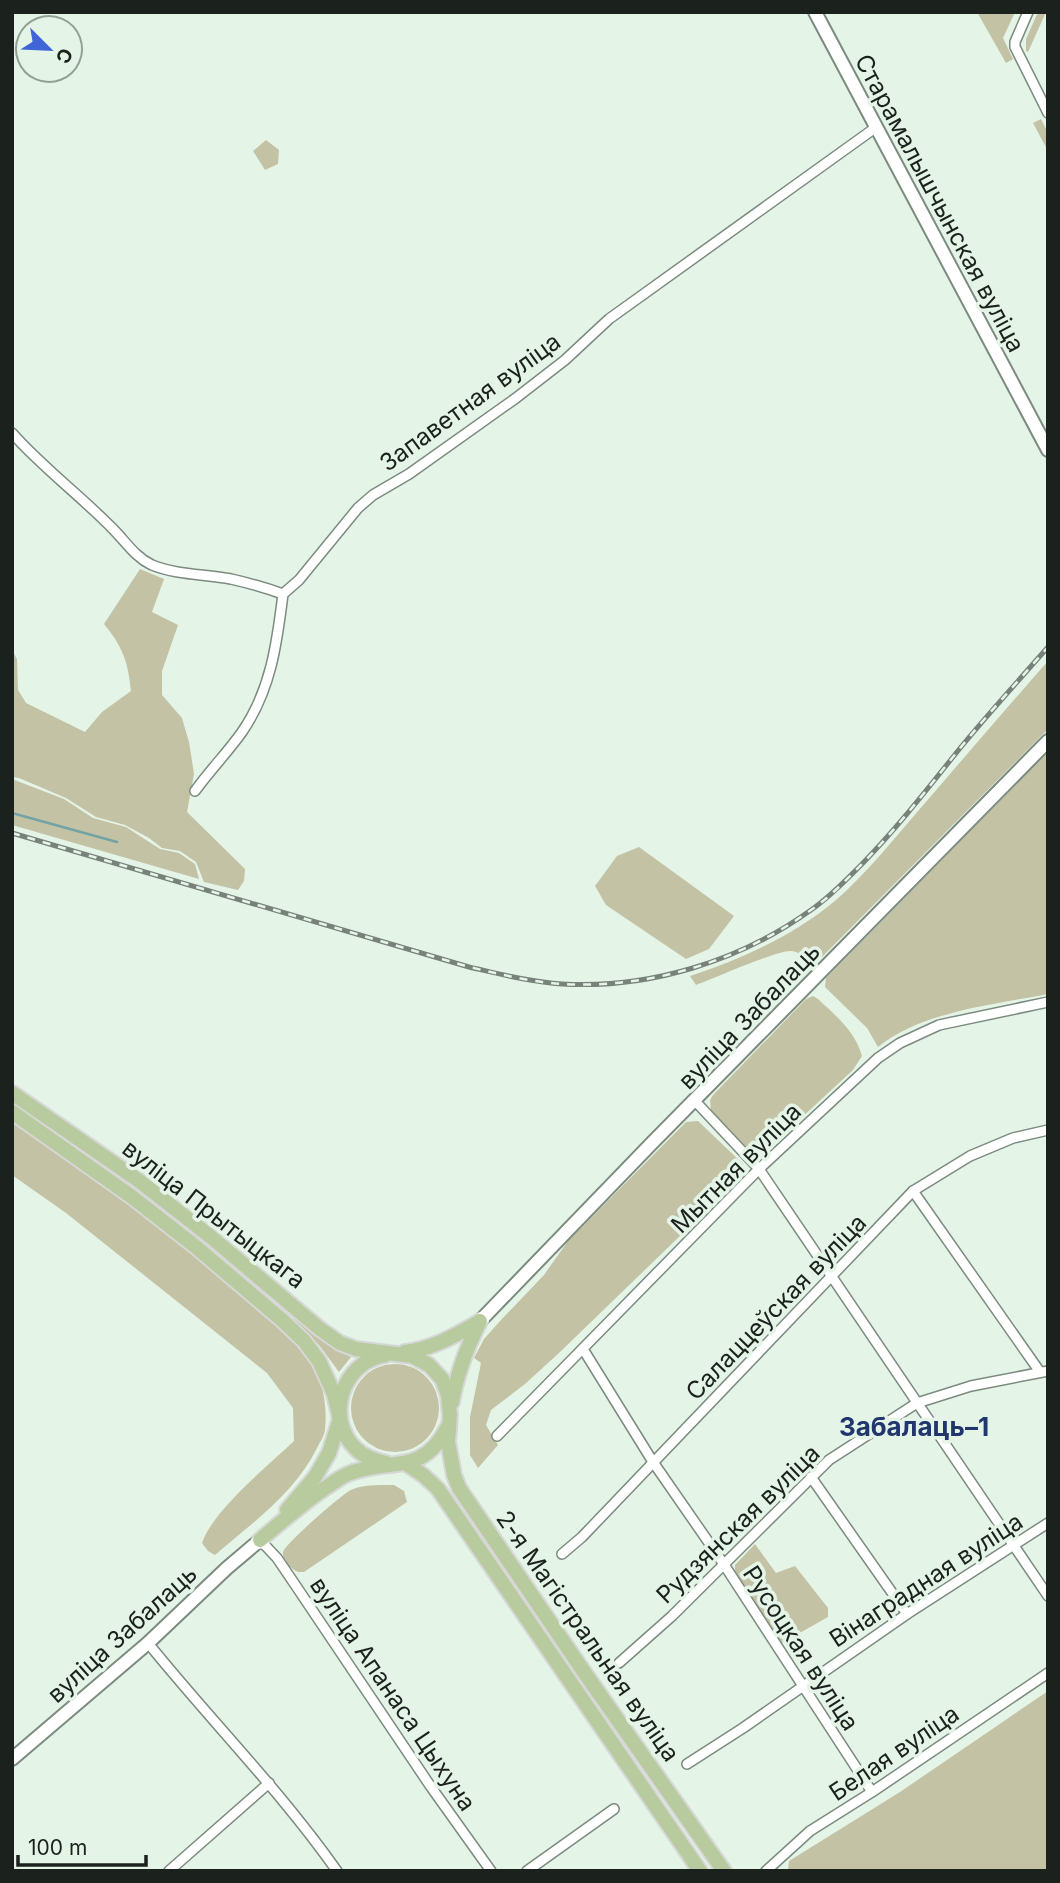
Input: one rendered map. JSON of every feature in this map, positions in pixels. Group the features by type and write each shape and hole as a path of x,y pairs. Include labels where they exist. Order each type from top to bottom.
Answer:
{"main road":[{"name":"вуліца Прытыцкага","path":"12,1093 138,1180 340,1343 356,1349 393,1353"},
{"name":"вуліца Прытыцкага","path":"12,1112 132,1197 196,1247 297,1334 319,1361 334,1394 340,1419"},
{"path":"260,1540 315,1477 329,1453 340,1419 344,1387 363,1363 377,1356 419,1351 436,1345 480,1321"},
{"path":"260,1540 315,1495 347,1474 405,1463 430,1452 446,1429 467,1346 480,1321"},
{"path":"393,1353 412,1356 429,1365 442,1379 448,1395 450,1415"},
{"name":"2-я Магістральная вуліца","path":"450,1415 448,1442 459,1488 576,1661 721,1866"},
{"path":"340,1419 346,1435 356,1449 371,1459 387,1464 405,1463"},
{"name":"2-я Магістральная вуліца","path":"405,1463 438,1489 697,1868"},
{"path":"721,1866 733,1871"}],"street":[{"name":"Старамалышчынская вуліца","path":"815,12 1048,450"},
{"path":"1028,12 1015,47 1048,113"},
{"name":"Запаветная вуліца","path":"283,594 299,580 358,508 373,495 409,474 516,398 565,360 609,319 875,128"},
{"path":"12,433 142,559 170,570 231,579 283,594 276,652 261,699 242,732 195,791"},
{"name":"вуліца Забалаць","path":"480,1321 1048,741"},
{"name":"Мытная вуліца","path":"497,1436 759,1169 878,1058 900,1043 939,1025 1048,1002"},
{"path":"695,1101 759,1169 1048,1595"},
{"name":"Салаццеўская вуліца","path":"562,1554 582,1537 914,1191 970,1156 1013,1139 1048,1130"},
{"path":"914,1191 1044,1371"},
{"name":"Русоцкая вуліца","path":"583,1349 653,1462 723,1563 872,1792"},
{"name":"Рудзянская вуліца","path":"619,1664 672,1616 828,1460 917,1403 971,1386 1044,1371"},
{"path":"811,1477 907,1614"},
{"name":"Вінаградная вуліца","path":"687,1764 907,1614 1048,1523"},
{"name":"вуліца Забалаць","path":"12,1759 148,1643 227,1567 260,1540"},
{"name":"вуліца Апанаса Цыхуна","path":"260,1540 277,1558 491,1871"},
{"path":"148,1643 269,1783 337,1871"},
{"name":"Белая вуліца","path":"765,1871 810,1832 1048,1673"},
{"path":"171,1870 269,1783"},
{"path":"527,1871 614,1810"}],"shaded area":[{"path":"977,12 1015,12 1003,38 1013,59 1006,63"},
{"path":"1038,12 1046,12 1028,52 1026,39"},
{"path":"1041,119 1048,133 1048,151 1033,123"},
{"path":"266,140 279,150 278,164 265,170 253,151"},
{"path":"140,569 164,579 152,612 178,625 162,671 162,695 182,718 189,742 194,774 187,812 245,869 244,881 238,890 204,882 196,862 180,851 162,848 125,825 96,817 66,798 12,777 12,650 17,659 18,690 26,703 85,732 102,712 131,691 124,655 104,624"},
{"path":"1048,661 1048,729 822,957 806,958 796,952 784,952 696,985 690,976 748,954 785,935 820,913 847,890 879,857"},
{"path":"1048,752 1048,994 937,1017 896,1035 878,1047 867,1028 825,987 826,978"},
{"path":"12,779 64,799 93,818 126,827 160,849 179,853 195,864 199,879 12,825"},
{"path":"639,847 734,916 709,949 686,959 606,905 595,886 617,856"},
{"path":"813,996 844,1025 855,1039 862,1056 853,1070 760,1156 754,1155 711,1111 710,1100 806,999"},
{"path":"698,1121 743,1164 744,1174 560,1352 491,1410 486,1425 498,1445 478,1468 470,1455 470,1417 481,1363 474,1358 484,1339 544,1275 568,1241 686,1122"},
{"path":"12,1123 123,1201 271,1317 299,1343 316,1370 326,1419 321,1441 308,1464 285,1493 215,1555 202,1543 208,1530 242,1489 294,1441 293,1408 267,1373 66,1213 12,1175"},
{"path":"296,1318 323,1340 351,1357 339,1372 319,1345 293,1320"},
{"path":"386,1364 404,1364 420,1371 432,1383 439,1399 439,1417 432,1433 420,1445 404,1452 386,1452 370,1445 358,1433 351,1417 351,1399 358,1383 370,1371"},
{"path":"372,1485 394,1485 404,1491 407,1502 304,1572 298,1572 285,1561 283,1552 286,1547 346,1493"},
{"path":"755,1544 776,1573 795,1566 828,1608 828,1617 782,1643 735,1571 735,1565"},
{"path":"1048,1691 1048,1871 788,1871 789,1861 900,1792"}],"waterway":[{"path":"12,813 117,842"}],"railway":[{"path":"12,833 469,967 550,983 628,982 693,968 724,957 784,928 825,900 888,836 1048,647"}],"district":[{"name":"Забалаць–1","path":"914,1426"}]}
